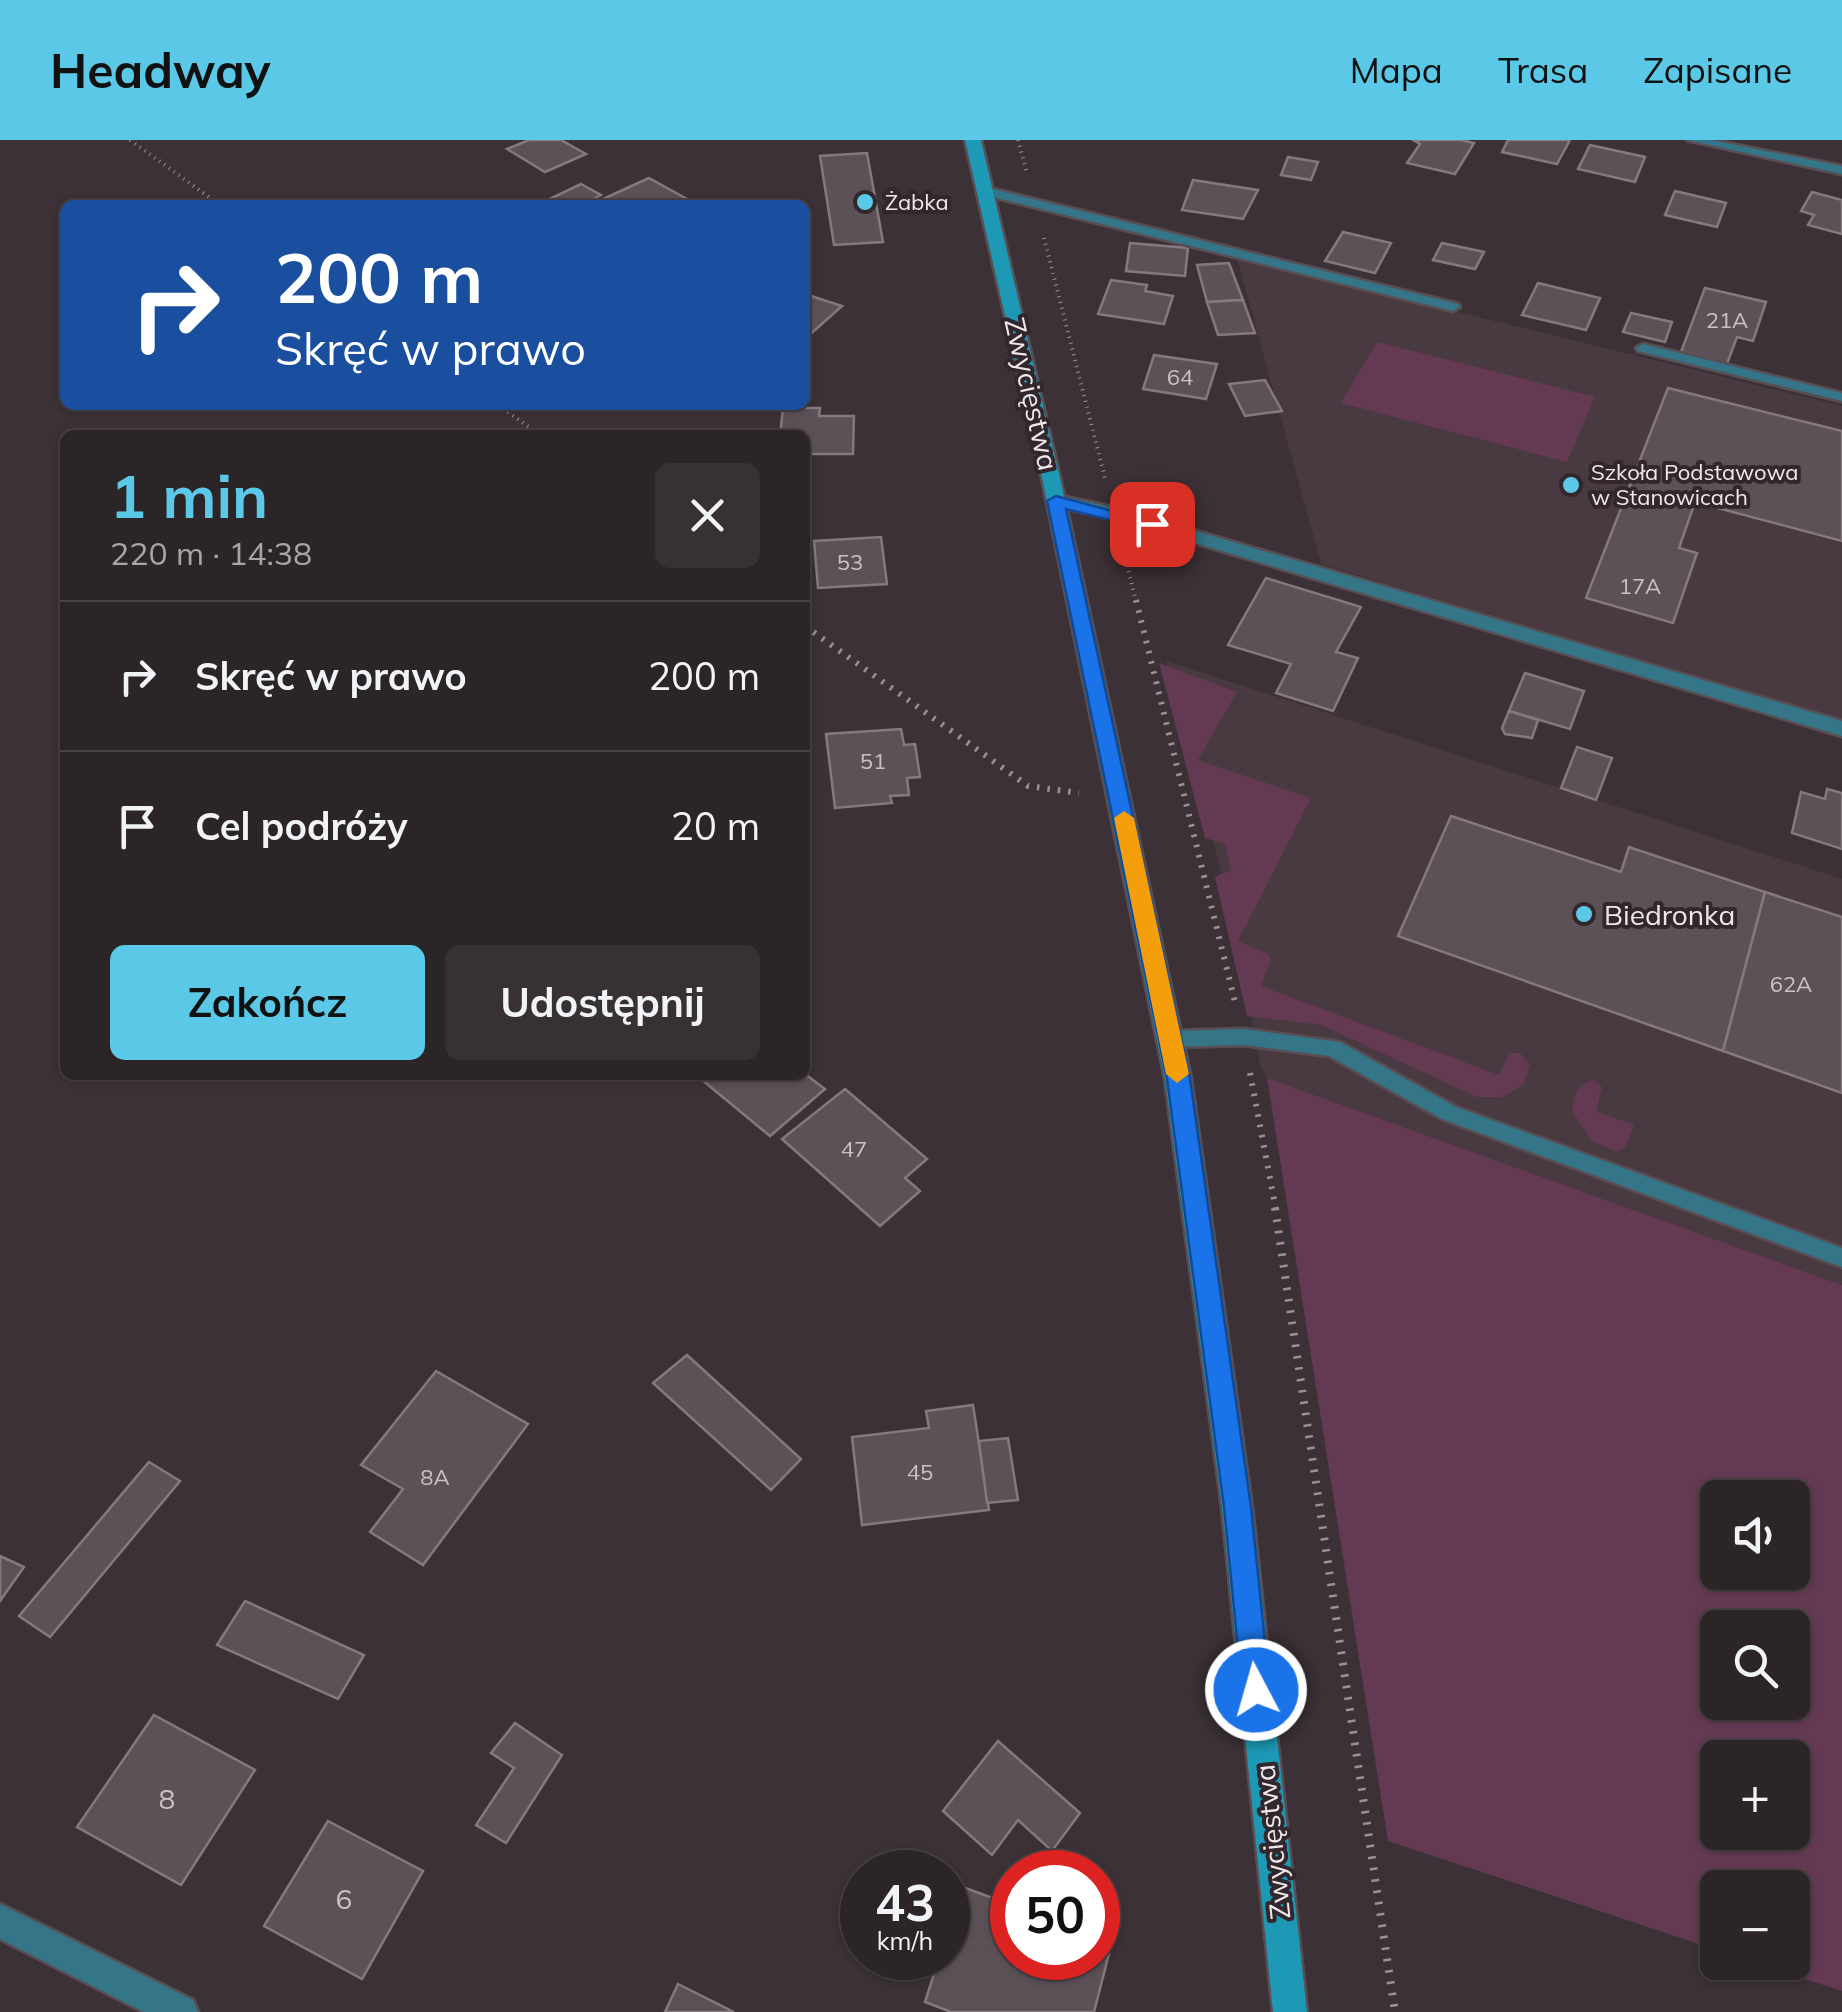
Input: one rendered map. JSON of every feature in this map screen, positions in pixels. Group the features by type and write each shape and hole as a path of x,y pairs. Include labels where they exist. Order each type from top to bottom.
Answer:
{"main road":[{"name":"Zwycięstwa","path":"973,140 1056,501 1171,1039 1237,1507 1290,2012"}],"street":[{"path":"1056,501 1133,519 1842,729"},
{"path":"0,1921 181,2012"}],"lane":[{"path":"1693,140 1842,170"},
{"path":"984,190 1453,307"},
{"path":"1643,348 1842,397"},
{"path":"1171,1039 1244,1037 1333,1048 1449,1113 1842,1258"}],"path":[{"path":"130,140 213,200"},
{"path":"505,410 533,430"},
{"path":"810,630 1028,786 1120,799"}],"shaded area":[{"name":"Szkoła Podstawowa w Stanowicach","path":"1237,258 1842,406 1842,720 1321,564"},
{"path":"1377,342 1595,397 1567,462 1341,403"},
{"path":"1166,661 1842,879 1842,1285 1267,1078 1260,1065 1230,906"},
{"path":"1159,663 1237,692 1198,760 1311,798 1238,941 1268,954 1271,960 1261,986 1499,1075 1509,1053 1520,1053 1530,1064 1524,1084 1502,1097 1477,1097 1321,1025 1247,1016 1215,877 1231,870 1225,844 1205,838"},
{"path":"1267,1078 1842,1285 1842,1991 1808,1980 1810,1870 1700,1870 1700,1944 1388,1841"},
{"path":"1593,1080 1602,1087 1596,1111 1634,1125 1625,1147 1618,1152 1592,1141 1572,1111 1577,1091"}],"building":[{"path":"529,140 561,140 586,154 545,172 507,149"},
{"path":"1413,140 1474,143 1455,174 1407,163 1420,144"},
{"path":"1508,140 1570,140 1557,164 1502,152"},
{"path":"1590,145 1645,157 1635,182 1578,169"},
{"path":"867,153 883,242 834,245 820,156"},
{"path":"1288,157 1318,162 1311,180 1281,175"},
{"path":"649,178 689,200 601,200"},
{"path":"1193,180 1258,190 1243,219 1182,210"},
{"path":"581,184 601,195 591,200 547,200"},
{"path":"1675,191 1726,203 1717,227 1665,215"},
{"path":"1812,192 1842,200 1842,234 1808,225 1814,215 1801,211"},
{"path":"1343,232 1391,243 1375,273 1325,261"},
{"path":"1130,243 1188,248 1185,276 1126,271"},
{"path":"1442,243 1484,252 1475,269 1433,260"},
{"path":"1229,263 1243,300 1207,302 1197,265"},
{"path":"1111,280 1147,285 1145,291 1173,296 1164,324 1098,314"},
{"path":"1538,283 1600,298 1586,330 1522,315"},
{"path":"1705,288 1766,302 1753,341 1737,337 1727,364 1681,352"},
{"path":"810,296 842,306 810,335"},
{"path":"1243,300 1255,333 1218,335 1207,302"},
{"path":"1631,313 1672,322 1665,342 1623,332"},
{"path":"1154,355 1217,364 1206,399 1143,389"},
{"path":"1265,380 1282,411 1245,416 1229,384"},
{"name":"Szkoła Podstawowa w Stanowicach","path":"1668,388 1842,431 1842,541 1695,502 1679,548 1697,553 1673,623 1586,598"},
{"path":"820,408 819,416 854,416 853,454 810,454 810,430 781,430 783,410"},
{"path":"881,537 887,584 818,588 814,541"},
{"path":"1266,578 1361,607 1336,652 1358,658 1333,711 1276,693 1291,664 1228,645"},
{"path":"1525,673 1584,691 1570,729 1509,711"},
{"path":"1509,711 1538,720 1532,738 1505,734 1502,728"},
{"path":"901,729 904,745 915,744 920,777 907,778 909,795 890,796 892,803 835,808 826,734"},
{"path":"1577,747 1612,758 1596,800 1561,788"},
{"path":"1827,789 1842,793 1842,849 1792,833 1801,792 1825,799"},
{"name":"Biedronka","path":"1451,816 1621,872 1629,847 1765,892 1723,1051 1398,936"},
{"path":"1765,892 1842,917 1842,1093 1723,1051"},
{"path":"810,1078 825,1089 770,1136 702,1080"},
{"path":"845,1089 927,1159 905,1178 920,1191 880,1226 782,1139"},
{"path":"687,1355 801,1459 771,1490 653,1383"},
{"path":"436,1371 528,1424 423,1565 370,1532 403,1489 361,1465"},
{"path":"973,1405 989,1510 862,1525 852,1437 929,1428 926,1411"},
{"path":"1008,1438 1018,1500 987,1503 979,1441"},
{"path":"149,1462 180,1481 50,1637 19,1616"},
{"path":"0,1556 24,1567 0,1601"},
{"path":"245,1601 364,1655 338,1699 217,1645"},
{"path":"154,1715 255,1770 181,1885 77,1827"},
{"path":"515,1723 562,1755 506,1843 476,1825 514,1768 491,1753"},
{"path":"998,1741 1080,1813 1053,1850 1018,1820 990,1853 943,1811"},
{"path":"328,1821 423,1871 362,1979 264,1926"},
{"path":"970,1890 990,1897 990,1980 1102,1980 1094,2012 951,2012 925,2002 932,1980 970,1980"},
{"path":"678,1984 734,2012 665,2012"}],"slow traffic":[{"path":"1124,818 1177,1074"}],"place":[{"name":"Żabka","path":"865,202"},
{"name":"Szkoła Podstawowa w Stanowicach","path":"1571,485"},
{"name":"Biedronka","path":"1584,914"}],"route":[{"path":"1152,524 1056,501 1178,1079 1237,1507 1256,1690"}]}
